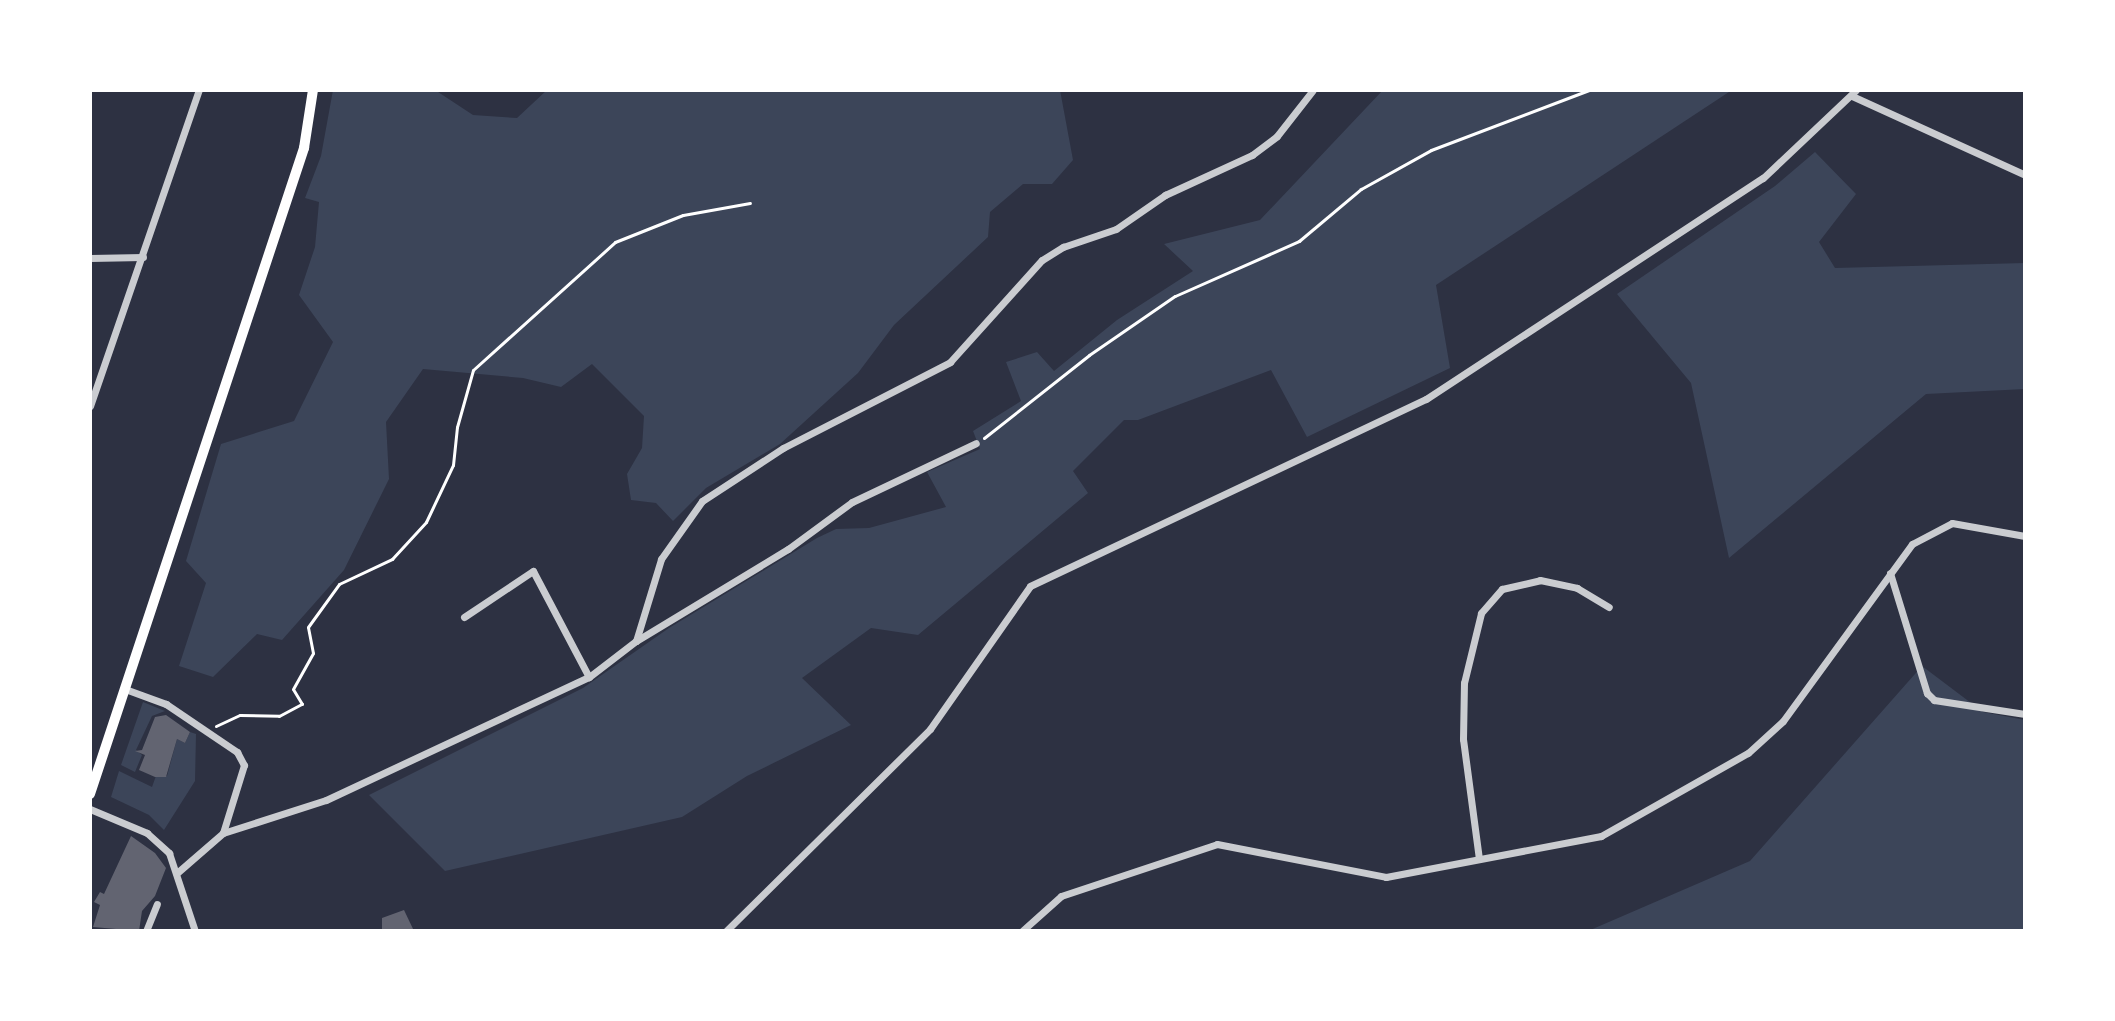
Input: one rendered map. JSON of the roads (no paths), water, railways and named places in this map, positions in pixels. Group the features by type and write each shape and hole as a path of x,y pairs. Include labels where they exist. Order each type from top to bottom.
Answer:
{"main road":[{"path":"90,794 304,148 313,90"}],"street":[{"path":"90,406 199,90"},
{"path":"636,641 661,559 702,501 783,448 950,362 1042,260 1063,247 1116,229 1165,195 1252,155 1277,136 1313,90"},
{"path":"726,931 930,729 1030,586 1426,399 1763,178 1854,93 2025,175"},
{"path":"90,258 143,257"},
{"path":"178,872 223,833 326,800 589,677 636,641 788,549 852,502 976,443"},
{"path":"1022,931 1061,896 1217,844 1386,877 1601,836 1748,753 1783,721 1912,544 1952,523 2025,536"},
{"path":"464,617 533,571 589,677"},
{"path":"1890,573 1927,693 1934,700 2025,714"},
{"path":"1479,859 1463,739 1464,683 1481,613 1502,589 1540,580 1577,588 1609,607"},
{"path":"125,689 209,729 244,765 223,833"},
{"path":"90,809 147,833 169,853 178,872 195,931"},
{"path":"146,931 157,904"}]}
